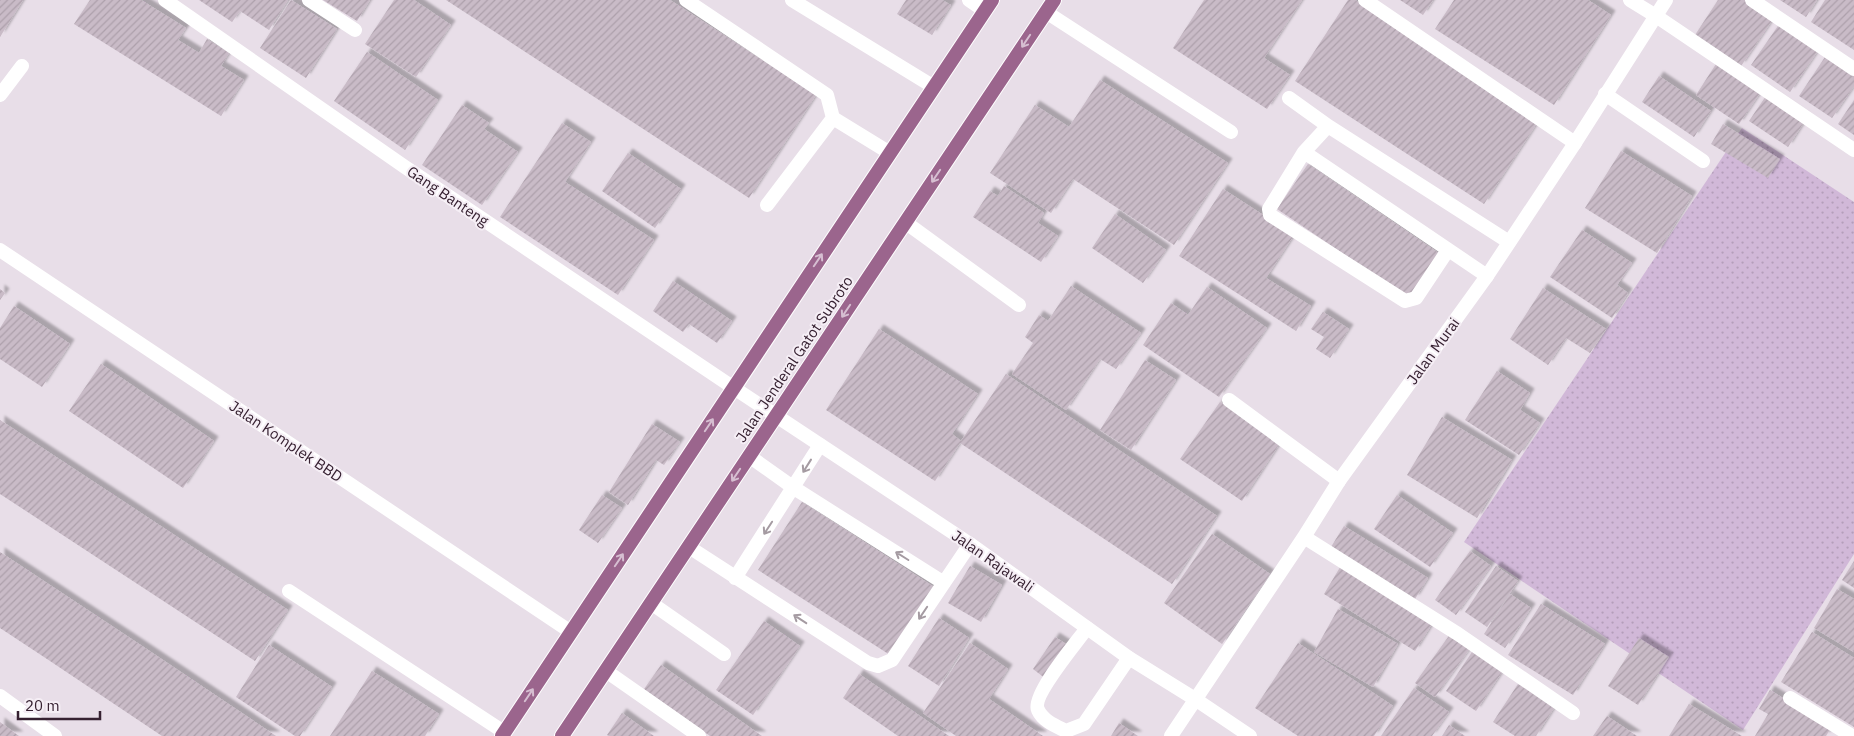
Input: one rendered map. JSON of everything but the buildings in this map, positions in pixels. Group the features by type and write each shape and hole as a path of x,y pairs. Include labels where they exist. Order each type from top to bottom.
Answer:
{"main road":[{"path":"503,734 988,5"},
{"name":"Jalan Jenderal Gatot Subroto","path":"562,736 1050,6"}],"street":[{"name":"Gang Banteng","path":"165,0 406,167 734,388"},
{"path":"309,0 355,30"},
{"path":"686,0 827,95 833,118 890,153"},
{"path":"792,0 934,87"},
{"path":"969,0 988,5"},
{"path":"1365,0 1575,143"},
{"path":"1630,0 1854,150"},
{"name":"Jalan Murai","path":"1171,736 1304,538 1339,481 1487,276 1666,0"},
{"path":"1752,0 1854,69"},
{"path":"1050,6 1232,132"},
{"path":"0,95 22,66"},
{"path":"1605,94 1703,161"},
{"path":"1289,98 1328,126 1509,242"},
{"path":"767,205 833,118"},
{"path":"1328,126 1304,152 1269,209 1270,215 1405,301 1416,298 1448,250"},
{"path":"1304,152 1487,276"},
{"path":"905,222 1019,305"},
{"name":"Jalan Komplek BBD","path":"0,250 571,632"},
{"name":"Jalan Rajawali","path":"734,388 970,544 1129,658 1250,736"},
{"path":"1229,400 1339,481"},
{"path":"735,578 820,445"},
{"path":"749,456 794,488 944,583"},
{"path":"1304,538 1458,634 1574,713"},
{"path":"688,547 868,663 878,666 892,660 970,544"},
{"path":"289,590 503,734"},
{"path":"651,602 724,654"},
{"path":"1087,628 1038,698 1036,705 1038,711 1045,719 1066,731 1084,724 1129,658"},
{"path":"606,671 699,736"},
{"path":"0,696 55,736"},
{"path":"1790,698 1852,736"}],"shaded area":[{"path":"1742,128 1854,202 1854,554 1743,730 1464,542"}]}
